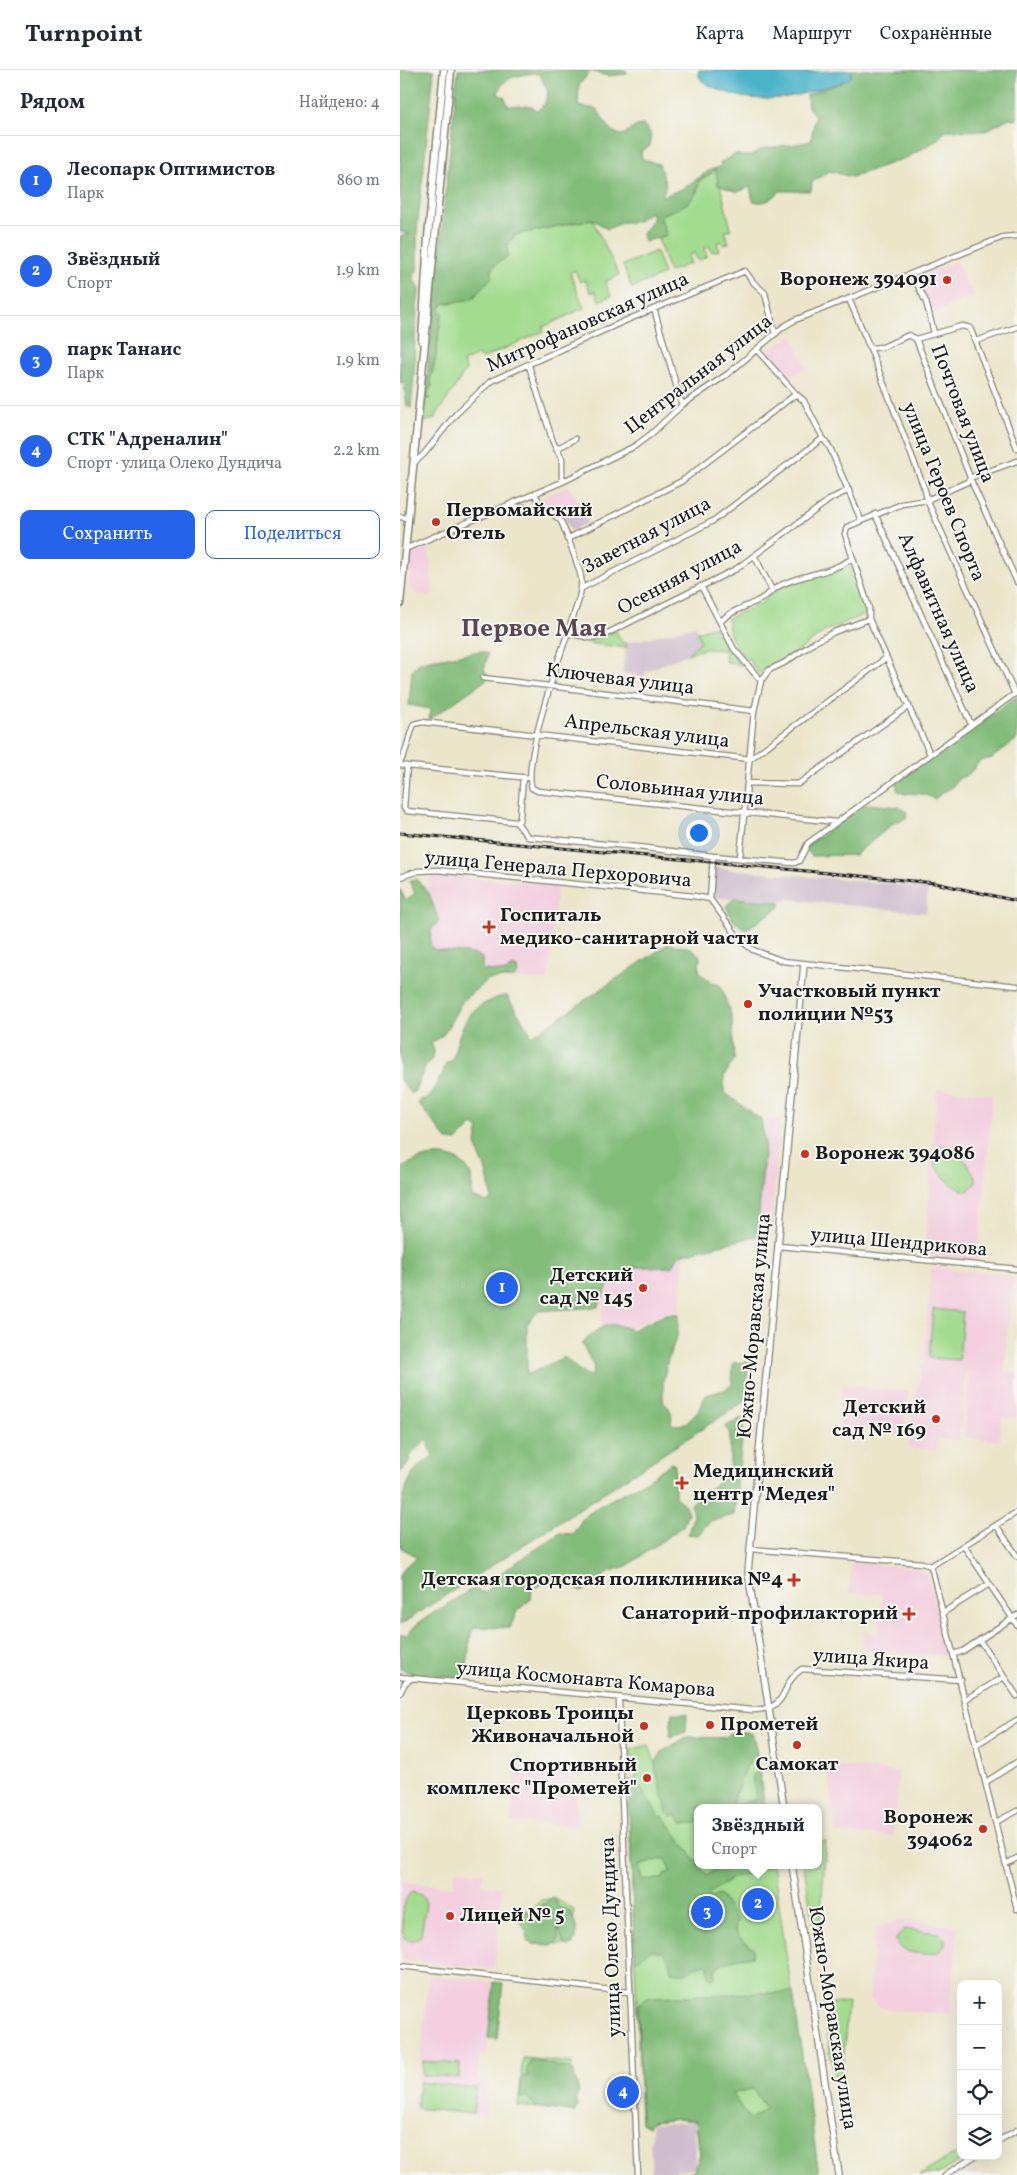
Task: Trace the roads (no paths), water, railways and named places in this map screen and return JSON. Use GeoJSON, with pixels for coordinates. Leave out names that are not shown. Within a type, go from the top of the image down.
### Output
{"type":"FeatureCollection","features":[{"type":"Feature","properties":{"kind":"highway"},"geometry":{"type":"LineString","coordinates":[[420,390],[428,237],[444,70]]}},
{"type":"Feature","properties":{"kind":"highway"},"geometry":{"type":"LineString","coordinates":[[400,604],[452,70]]}},
{"type":"Feature","properties":{"kind":"main road","name":"Южно-Моравская улица"},"geometry":{"type":"LineString","coordinates":[[783,1804],[749,1577],[750,1549],[804,964]]}},
{"type":"Feature","properties":{"kind":"main road","name":"Южно-Моравская улица"},"geometry":{"type":"LineString","coordinates":[[793,1869],[839,2175]]}},
{"type":"Feature","properties":{"kind":"street","name":"Центральная улица"},"geometry":{"type":"LineString","coordinates":[[405,549],[562,482],[635,446],[682,405],[729,373],[775,334],[795,320],[1003,237],[1017,236]]}},
{"type":"Feature","properties":{"kind":"street","name":"Митрофановская улица"},"geometry":{"type":"LineString","coordinates":[[414,463],[424,454],[473,396],[491,381],[745,270],[752,282],[765,293],[775,334]]}},
{"type":"Feature","properties":{"kind":"street"},"geometry":{"type":"LineString","coordinates":[[912,274],[926,302],[934,333]]}},
{"type":"Feature","properties":{"kind":"street","name":"улица Героев Спорта"},"geometry":{"type":"LineString","coordinates":[[849,299],[926,490],[927,500],[1016,693]]}},
{"type":"Feature","properties":{"kind":"street"},"geometry":{"type":"LineString","coordinates":[[654,309],[682,405]]}},
{"type":"Feature","properties":{"kind":"street"},"geometry":{"type":"LineString","coordinates":[[870,348],[883,347],[909,335],[916,340],[934,333],[940,334],[968,326],[976,341],[1017,448]]}},
{"type":"Feature","properties":{"kind":"street"},"geometry":{"type":"LineString","coordinates":[[976,341],[1017,327]]}},
{"type":"Feature","properties":{"kind":"street","name":"Почтовая улица"},"geometry":{"type":"LineString","coordinates":[[916,340],[970,479],[1017,582]]}},
{"type":"Feature","properties":{"kind":"street"},"geometry":{"type":"LineString","coordinates":[[757,350],[796,394],[804,400],[830,448],[861,520]]}},
{"type":"Feature","properties":{"kind":"street"},"geometry":{"type":"LineString","coordinates":[[529,366],[556,449],[562,459],[562,482]]}},
{"type":"Feature","properties":{"kind":"street"},"geometry":{"type":"LineString","coordinates":[[567,539],[682,481],[796,394]]}},
{"type":"Feature","properties":{"kind":"street","name":"Заветная улица"},"geometry":{"type":"LineString","coordinates":[[582,588],[693,534],[823,438]]}},
{"type":"Feature","properties":{"kind":"street"},"geometry":{"type":"LineString","coordinates":[[556,449],[575,439]]}},
{"type":"Feature","properties":{"kind":"street"},"geometry":{"type":"LineString","coordinates":[[930,754],[869,620],[869,608],[845,530],[875,514],[902,504],[927,500],[970,479],[1017,460]]}},
{"type":"Feature","properties":{"kind":"street","name":"Осенняя улица"},"geometry":{"type":"LineString","coordinates":[[567,633],[591,638],[606,634],[736,569],[755,557],[792,526],[832,498],[849,490]]}},
{"type":"Feature","properties":{"kind":"street"},"geometry":{"type":"LineString","coordinates":[[400,764],[530,778],[536,734],[582,588],[577,560],[561,521],[542,508],[535,494]]}},
{"type":"Feature","properties":{"kind":"street"},"geometry":{"type":"LineString","coordinates":[[508,506],[542,508]]}},
{"type":"Feature","properties":{"kind":"street","name":"Алфавитная улица"},"geometry":{"type":"LineString","coordinates":[[875,514],[971,724]]}},
{"type":"Feature","properties":{"kind":"street"},"geometry":{"type":"LineString","coordinates":[[400,517],[408,518]]}},
{"type":"Feature","properties":{"kind":"street"},"geometry":{"type":"LineString","coordinates":[[755,557],[772,590]]}},
{"type":"Feature","properties":{"kind":"street"},"geometry":{"type":"LineString","coordinates":[[720,622],[734,611],[758,601],[772,590],[803,576],[833,570],[853,558]]}},
{"type":"Feature","properties":{"kind":"street"},"geometry":{"type":"LineString","coordinates":[[702,586],[734,649],[761,681]]}},
{"type":"Feature","properties":{"kind":"street"},"geometry":{"type":"LineString","coordinates":[[740,857],[754,711],[761,681],[769,670],[784,663],[815,642],[834,632],[869,620]]}},
{"type":"Feature","properties":{"kind":"street","name":"Апрельская улица"},"geometry":{"type":"LineString","coordinates":[[400,764],[407,750],[409,736],[414,724],[422,722],[750,759],[886,658]]}},
{"type":"Feature","properties":{"kind":"street","name":"Ключевая улица"},"geometry":{"type":"LineString","coordinates":[[482,678],[754,711]]}},
{"type":"Feature","properties":{"kind":"street"},"geometry":{"type":"LineString","coordinates":[[407,766],[404,808],[407,811],[516,822],[528,836],[794,863],[799,861],[808,843],[876,796],[930,754],[1016,693]]}},
{"type":"Feature","properties":{"kind":"street"},"geometry":{"type":"LineString","coordinates":[[747,783],[798,784],[909,706]]}},
{"type":"Feature","properties":{"kind":"street"},"geometry":{"type":"LineString","coordinates":[[516,822],[519,821],[520,817],[523,777]]}},
{"type":"Feature","properties":{"kind":"street","name":"Соловьиная улица"},"geometry":{"type":"LineString","coordinates":[[530,778],[532,788],[538,791],[836,822]]}},
{"type":"Feature","properties":{"kind":"street"},"geometry":{"type":"LineString","coordinates":[[710,899],[713,856]]}},
{"type":"Feature","properties":{"kind":"street","name":"улица Генерала Перхоровича"},"geometry":{"type":"LineString","coordinates":[[400,876],[418,871],[437,870],[579,883],[710,899],[741,941],[753,950],[784,961],[1017,986]]}},
{"type":"Feature","properties":{"kind":"street","name":"улица Шендрикова"},"geometry":{"type":"LineString","coordinates":[[779,1246],[1017,1269]]}},
{"type":"Feature","properties":{"kind":"street"},"geometry":{"type":"LineString","coordinates":[[750,1549],[922,1563],[931,1566],[1017,1512]]}},
{"type":"Feature","properties":{"kind":"street"},"geometry":{"type":"LineString","coordinates":[[996,1525],[1017,1556]]}},
{"type":"Feature","properties":{"kind":"street"},"geometry":{"type":"LineString","coordinates":[[964,1546],[989,1584],[1015,1617],[1017,1625]]}},
{"type":"Feature","properties":{"kind":"street"},"geometry":{"type":"LineString","coordinates":[[931,1566],[966,1699],[1017,1908]]}},
{"type":"Feature","properties":{"kind":"street"},"geometry":{"type":"LineString","coordinates":[[944,1612],[952,1609],[989,1584]]}},
{"type":"Feature","properties":{"kind":"street"},"geometry":{"type":"LineString","coordinates":[[954,1654],[980,1641],[1015,1617]]}},
{"type":"Feature","properties":{"kind":"street"},"geometry":{"type":"LineString","coordinates":[[980,1641],[1017,1696]]}},
{"type":"Feature","properties":{"kind":"street","name":"улица Якира"},"geometry":{"type":"LineString","coordinates":[[768,1710],[777,1705],[794,1674],[802,1668],[961,1680]]}},
{"type":"Feature","properties":{"kind":"street","name":"улица Космонавта Комарова"},"geometry":{"type":"LineString","coordinates":[[400,1677],[768,1710]]}},
{"type":"Feature","properties":{"kind":"street"},"geometry":{"type":"LineString","coordinates":[[966,1699],[1004,1677]]}},
{"type":"Feature","properties":{"kind":"street"},"geometry":{"type":"LineString","coordinates":[[400,1693],[407,1681],[412,1678]]}},
{"type":"Feature","properties":{"kind":"street","name":"улица Олеко Дундича"},"geometry":{"type":"LineString","coordinates":[[619,1698],[629,1992],[638,2175]]}},
{"type":"Feature","properties":{"kind":"street"},"geometry":{"type":"LineString","coordinates":[[977,1744],[1017,1720]]}},
{"type":"Feature","properties":{"kind":"street"},"geometry":{"type":"LineString","coordinates":[[986,1782],[1017,1762]]}},
{"type":"Feature","properties":{"kind":"street"},"geometry":{"type":"LineString","coordinates":[[996,1822],[1017,1811]]}},
{"type":"Feature","properties":{"kind":"street"},"geometry":{"type":"LineString","coordinates":[[1006,1864],[1017,1858]]}},
{"type":"Feature","properties":{"kind":"street"},"geometry":{"type":"LineString","coordinates":[[400,1966],[629,1992]]}},
{"type":"Feature","properties":{"kind":"street"},"geometry":{"type":"LineString","coordinates":[[1002,2139],[1017,2130]]}},
{"type":"Feature","properties":{"kind":"street"},"geometry":{"type":"LineString","coordinates":[[945,2175],[968,2160]]}},
{"type":"Feature","properties":{"kind":"water"},"geometry":{"type":"Polygon","coordinates":[[[699,70],[807,72],[852,70],[851,77],[847,80],[830,86],[797,95],[765,99],[749,98],[712,87],[699,77],[699,70]]]}},
{"type":"Feature","properties":{"kind":"railway"},"geometry":{"type":"LineString","coordinates":[[400,833],[935,883],[1017,901]]}},
{"type":"Feature","properties":{"kind":"place","name":"Воронеж 394091"},"geometry":{"type":"Point","coordinates":[947,280]}},
{"type":"Feature","properties":{"kind":"place","name":"Первомайский Отель"},"geometry":{"type":"Point","coordinates":[436,522]}},
{"type":"Feature","properties":{"kind":"place","name":"Госпиталь медико-санитарной части"},"geometry":{"type":"Point","coordinates":[489,927]}},
{"type":"Feature","properties":{"kind":"place","name":"Участковый пункт полиции №53"},"geometry":{"type":"Point","coordinates":[748,1004]}},
{"type":"Feature","properties":{"kind":"place","name":"Воронеж 394086"},"geometry":{"type":"Point","coordinates":[805,1154]}},
{"type":"Feature","properties":{"kind":"place","name":"Лесопарк Оптимистов"},"geometry":{"type":"Point","coordinates":[502,1288]}},
{"type":"Feature","properties":{"kind":"place","name":"Детский сад № 145"},"geometry":{"type":"Point","coordinates":[643,1288]}},
{"type":"Feature","properties":{"kind":"place","name":"Детский сад № 169"},"geometry":{"type":"Point","coordinates":[936,1419]}},
{"type":"Feature","properties":{"kind":"place","name":"Медицинский центр \"Медея\""},"geometry":{"type":"Point","coordinates":[682,1483]}},
{"type":"Feature","properties":{"kind":"place","name":"Детская городская поликлиника №4"},"geometry":{"type":"Point","coordinates":[794,1580]}},
{"type":"Feature","properties":{"kind":"place","name":"Cанаторий-профилакторий"},"geometry":{"type":"Point","coordinates":[909,1614]}},
{"type":"Feature","properties":{"kind":"place","name":"Прометей"},"geometry":{"type":"Point","coordinates":[710,1725]}},
{"type":"Feature","properties":{"kind":"place","name":"Церковь Троицы Живоначальной"},"geometry":{"type":"Point","coordinates":[644,1726]}},
{"type":"Feature","properties":{"kind":"place","name":"Самокат"},"geometry":{"type":"Point","coordinates":[797,1745]}},
{"type":"Feature","properties":{"kind":"place","name":"Спортивный комплекс \"Прометей\""},"geometry":{"type":"Point","coordinates":[647,1778]}},
{"type":"Feature","properties":{"kind":"place","name":"Воронеж 394062"},"geometry":{"type":"Point","coordinates":[983,1829]}},
{"type":"Feature","properties":{"kind":"place","name":"Звёздный"},"geometry":{"type":"Point","coordinates":[758,1904]}},
{"type":"Feature","properties":{"kind":"place","name":"парк Танаис"},"geometry":{"type":"Point","coordinates":[707,1912]}},
{"type":"Feature","properties":{"kind":"place","name":"Лицей № 5"},"geometry":{"type":"Point","coordinates":[450,1916]}},
{"type":"Feature","properties":{"kind":"place","name":"СТК \"Адреналин\""},"geometry":{"type":"Point","coordinates":[623,2092]}},
{"type":"Feature","properties":{"kind":"district","name":"Первое Мая"},"geometry":{"type":"Point","coordinates":[534,629]}}]}
